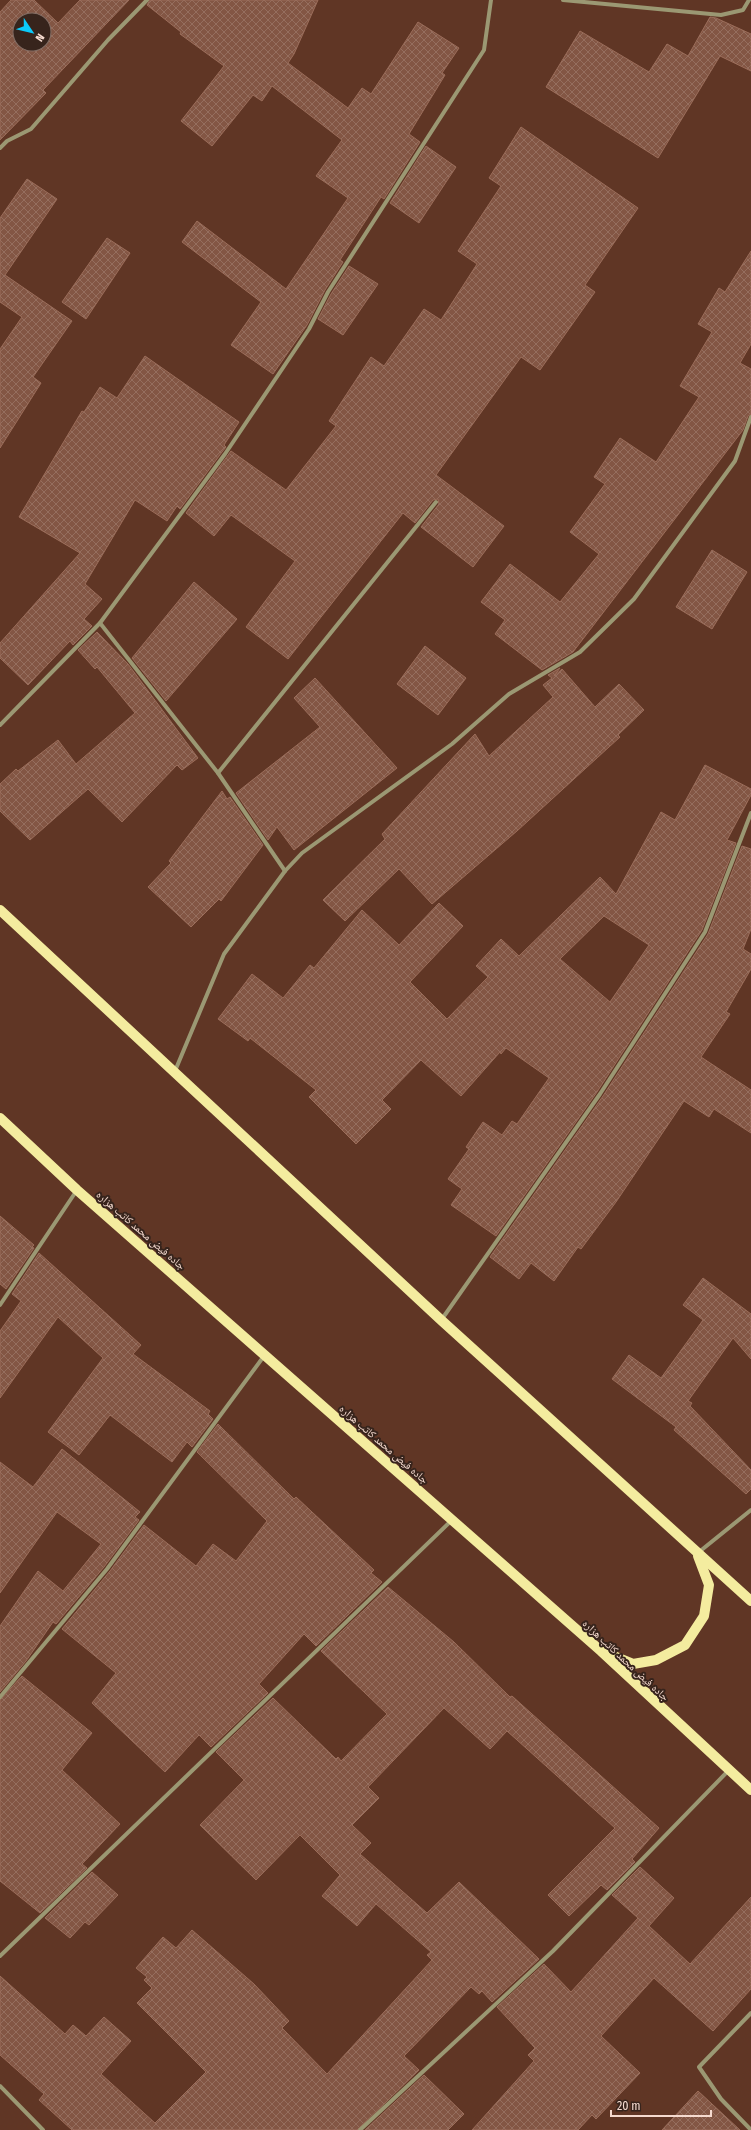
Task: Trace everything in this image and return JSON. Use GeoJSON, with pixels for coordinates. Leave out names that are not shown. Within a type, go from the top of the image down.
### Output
{"type":"FeatureCollection","features":[{"type":"Feature","properties":{"kind":"main road"},"geometry":{"type":"LineString","coordinates":[[0,910],[175,1071],[441,1320],[697,1554],[751,1601]]}},
{"type":"Feature","properties":{"kind":"main road","name":"جاده فیض محمد کاتب هزاره"},"geometry":{"type":"LineString","coordinates":[[0,1118],[77,1190],[265,1354],[600,1651],[728,1771],[751,1790]]}},
{"type":"Feature","properties":{"kind":"main road"},"geometry":{"type":"LineString","coordinates":[[600,1651],[633,1664],[656,1660],[685,1645],[704,1616],[709,1585],[697,1554]]}},
{"type":"Feature","properties":{"kind":"street"},"geometry":{"type":"LineString","coordinates":[[0,148],[7,142],[31,129],[108,40],[147,0]]}},
{"type":"Feature","properties":{"kind":"street"},"geometry":{"type":"LineString","coordinates":[[0,725],[100,623],[225,454],[309,328],[328,292],[484,50],[491,0]]}},
{"type":"Feature","properties":{"kind":"street"},"geometry":{"type":"LineString","coordinates":[[563,0],[721,15],[743,10],[749,0]]}},
{"type":"Feature","properties":{"kind":"street"},"geometry":{"type":"LineString","coordinates":[[175,1071],[224,954],[285,870],[302,853],[452,744],[510,694],[580,652],[634,599],[735,461],[751,417]]}},
{"type":"Feature","properties":{"kind":"street"},"geometry":{"type":"LineString","coordinates":[[218,773],[436,502]]}},
{"type":"Feature","properties":{"kind":"street"},"geometry":{"type":"LineString","coordinates":[[100,623],[218,773],[285,870]]}},
{"type":"Feature","properties":{"kind":"street"},"geometry":{"type":"LineString","coordinates":[[441,1320],[600,1094],[705,932],[751,813]]}},
{"type":"Feature","properties":{"kind":"street"},"geometry":{"type":"LineString","coordinates":[[0,1305],[77,1190]]}},
{"type":"Feature","properties":{"kind":"street"},"geometry":{"type":"LineString","coordinates":[[0,1697],[106,1569],[265,1354]]}},
{"type":"Feature","properties":{"kind":"street"},"geometry":{"type":"LineString","coordinates":[[697,1554],[751,1510]]}},
{"type":"Feature","properties":{"kind":"street"},"geometry":{"type":"LineString","coordinates":[[0,1956],[452,1519]]}},
{"type":"Feature","properties":{"kind":"street"},"geometry":{"type":"LineString","coordinates":[[360,2130],[553,1951],[728,1771]]}},
{"type":"Feature","properties":{"kind":"street"},"geometry":{"type":"LineString","coordinates":[[751,2013],[699,2067],[721,2099],[751,2130]]}},
{"type":"Feature","properties":{"kind":"street"},"geometry":{"type":"LineString","coordinates":[[0,2086],[43,2130]]}},
{"type":"Feature","properties":{"kind":"building"},"geometry":{"type":"Polygon","coordinates":[[[11,0],[34,0],[47,12],[12,12],[12,52],[52,52],[52,17],[58,23],[80,0],[129,0],[43,90],[46,93],[0,140],[0,12],[11,0]]]}},
{"type":"Feature","properties":{"kind":"building"},"geometry":{"type":"Polygon","coordinates":[[[150,0],[318,0],[294,54],[288,63],[348,108],[362,88],[371,94],[418,22],[459,48],[442,73],[445,75],[409,134],[420,142],[384,199],[381,197],[340,260],[343,262],[325,290],[307,325],[273,374],[231,345],[261,302],[182,242],[197,221],[286,289],[348,198],[316,176],[342,140],[272,86],[262,101],[253,95],[212,146],[181,121],[224,66],[180,34],[181,32],[147,5],[150,0]]]}},
{"type":"Feature","properties":{"kind":"building"},"geometry":{"type":"Polygon","coordinates":[[[710,17],[716,18],[751,34],[751,71],[720,56],[658,158],[546,87],[580,31],[649,72],[667,44],[688,56],[710,17]]]}},
{"type":"Feature","properties":{"kind":"building"},"geometry":{"type":"Polygon","coordinates":[[[521,127],[638,208],[585,285],[595,292],[540,370],[521,357],[436,475],[504,526],[473,567],[421,527],[439,504],[438,499],[433,500],[415,523],[403,513],[288,659],[246,627],[295,561],[231,515],[214,536],[186,513],[231,451],[286,490],[336,426],[329,421],[371,357],[384,366],[424,309],[441,320],[477,264],[458,251],[501,186],[489,178],[521,127]]]}},
{"type":"Feature","properties":{"kind":"building"},"geometry":{"type":"Polygon","coordinates":[[[426,146],[456,167],[419,223],[390,203],[426,146]]]}},
{"type":"Feature","properties":{"kind":"building"},"geometry":{"type":"Polygon","coordinates":[[[27,179],[57,199],[5,275],[72,321],[33,377],[41,383],[0,448],[0,349],[22,317],[0,302],[0,218],[27,179]]]}},
{"type":"Feature","properties":{"kind":"building"},"geometry":{"type":"Polygon","coordinates":[[[107,238],[130,253],[86,319],[62,302],[107,238]]]}},
{"type":"Feature","properties":{"kind":"building"},"geometry":{"type":"Polygon","coordinates":[[[751,251],[751,344],[740,363],[751,369],[751,414],[748,416],[743,430],[573,652],[542,670],[495,634],[505,620],[481,602],[510,564],[560,602],[599,554],[570,532],[605,484],[594,477],[620,438],[656,462],[699,397],[680,386],[712,332],[698,324],[719,288],[725,292],[751,251]]]}},
{"type":"Feature","properties":{"kind":"building"},"geometry":{"type":"Polygon","coordinates":[[[349,266],[378,284],[343,335],[318,319],[331,294],[349,266]]]}},
{"type":"Feature","properties":{"kind":"building"},"geometry":{"type":"Polygon","coordinates":[[[145,356],[239,422],[224,445],[226,447],[180,509],[177,506],[167,521],[135,500],[85,584],[102,599],[84,619],[92,626],[73,645],[70,641],[28,685],[0,658],[0,643],[80,553],[19,517],[82,411],[84,412],[100,387],[117,398],[145,356]]]}},
{"type":"Feature","properties":{"kind":"building"},"geometry":{"type":"Polygon","coordinates":[[[712,550],[747,572],[712,629],[676,607],[712,550]]]}},
{"type":"Feature","properties":{"kind":"building"},"geometry":{"type":"Polygon","coordinates":[[[194,582],[237,619],[166,701],[132,658],[194,582]]]}},
{"type":"Feature","properties":{"kind":"building"},"geometry":{"type":"Polygon","coordinates":[[[97,632],[128,664],[198,758],[182,770],[177,765],[122,822],[88,789],[30,840],[0,811],[0,784],[16,769],[18,771],[58,740],[76,764],[135,713],[97,667],[95,669],[78,650],[97,632]]]}},
{"type":"Feature","properties":{"kind":"building"},"geometry":{"type":"Polygon","coordinates":[[[425,646],[466,678],[438,715],[397,684],[425,646]]]}},
{"type":"Feature","properties":{"kind":"building"},"geometry":{"type":"Polygon","coordinates":[[[560,668],[554,676],[562,669],[595,707],[619,684],[644,710],[618,735],[620,737],[517,831],[432,904],[399,869],[345,921],[323,900],[385,839],[382,834],[475,734],[489,756],[553,697],[543,685],[552,678],[548,675],[560,668]]]}},
{"type":"Feature","properties":{"kind":"building"},"geometry":{"type":"Polygon","coordinates":[[[315,678],[397,768],[294,850],[277,827],[268,840],[236,793],[320,727],[294,698],[315,678]]]}},
{"type":"Feature","properties":{"kind":"building"},"geometry":{"type":"Polygon","coordinates":[[[705,765],[751,789],[751,795],[727,840],[736,843],[702,930],[597,1092],[496,1236],[451,1205],[462,1189],[448,1179],[469,1149],[466,1147],[483,1122],[502,1135],[512,1121],[517,1124],[549,1078],[506,1048],[501,1054],[500,1052],[461,1096],[421,1060],[382,1100],[391,1109],[356,1144],[309,1097],[316,1090],[250,1038],[248,1041],[218,1019],[252,974],[283,998],[310,965],[314,968],[362,910],[399,945],[439,903],[463,926],[410,982],[447,1019],[488,977],[476,966],[501,939],[519,956],[600,877],[616,894],[661,812],[675,820],[705,765]],[[604,916],[560,959],[610,1002],[649,945],[604,916]]]}},
{"type":"Feature","properties":{"kind":"building"},"geometry":{"type":"Polygon","coordinates":[[[222,791],[227,799],[230,797],[263,845],[221,901],[219,899],[191,927],[148,887],[171,863],[169,861],[222,791]]]}},
{"type":"Feature","properties":{"kind":"building"},"geometry":{"type":"Polygon","coordinates":[[[742,846],[751,849],[751,929],[743,949],[751,954],[751,969],[726,1012],[730,1014],[701,1057],[751,1090],[751,1133],[714,1109],[709,1117],[684,1101],[616,1202],[581,1249],[578,1247],[554,1281],[531,1263],[519,1279],[490,1257],[603,1096],[708,934],[742,846]]]}},
{"type":"Feature","properties":{"kind":"building"},"geometry":{"type":"Polygon","coordinates":[[[0,1216],[34,1245],[32,1247],[34,1248],[6,1289],[0,1284],[0,1216]]]}},
{"type":"Feature","properties":{"kind":"building"},"geometry":{"type":"Polygon","coordinates":[[[39,1253],[141,1345],[133,1354],[210,1411],[208,1414],[213,1419],[192,1447],[187,1442],[172,1462],[110,1415],[79,1455],[48,1432],[103,1358],[58,1317],[0,1398],[0,1331],[21,1301],[12,1294],[39,1253]]]}},
{"type":"Feature","properties":{"kind":"building"},"geometry":{"type":"Polygon","coordinates":[[[703,1278],[751,1314],[751,1359],[733,1338],[688,1401],[692,1403],[690,1406],[751,1470],[751,1489],[746,1494],[674,1430],[676,1427],[612,1379],[629,1355],[661,1378],[703,1320],[683,1305],[703,1278]]]}},
{"type":"Feature","properties":{"kind":"building"},"geometry":{"type":"Polygon","coordinates":[[[218,1424],[294,1499],[296,1497],[374,1570],[371,1573],[382,1582],[316,1646],[304,1634],[259,1684],[268,1693],[211,1747],[199,1735],[165,1772],[92,1703],[116,1673],[62,1629],[110,1571],[144,1525],[196,1566],[213,1544],[236,1561],[267,1521],[197,1452],[218,1424]]]}},
{"type":"Feature","properties":{"kind":"building"},"geometry":{"type":"Polygon","coordinates":[[[62,1449],[140,1512],[135,1517],[139,1520],[104,1567],[56,1624],[53,1622],[26,1661],[0,1692],[0,1626],[38,1571],[63,1591],[101,1544],[57,1512],[0,1593],[0,1462],[33,1487],[62,1449]]]}},
{"type":"Feature","properties":{"kind":"building"},"geometry":{"type":"Polygon","coordinates":[[[388,1587],[454,1642],[510,1697],[512,1696],[659,1828],[632,1859],[635,1862],[607,1890],[601,1885],[569,1916],[548,1895],[615,1828],[507,1731],[490,1749],[444,1708],[368,1787],[379,1798],[352,1825],[371,1843],[360,1854],[427,1913],[459,1882],[539,1959],[492,2002],[482,1991],[479,1994],[471,1987],[404,2056],[419,2070],[357,2130],[72,2130],[39,2100],[44,2094],[0,2055],[0,1976],[65,2034],[73,2025],[86,2036],[104,2017],[131,2041],[101,2074],[155,2123],[206,2072],[137,2003],[152,1988],[144,1980],[147,1977],[136,1968],[163,1937],[176,1948],[192,1930],[254,1984],[289,2021],[282,2028],[327,2074],[432,1960],[427,1955],[431,1952],[376,1904],[357,1926],[322,1896],[340,1875],[300,1835],[256,1880],[200,1825],[244,1780],[216,1752],[273,1698],[336,1759],[338,1757],[341,1761],[387,1714],[321,1651],[388,1587]]]}},
{"type":"Feature","properties":{"kind":"building"},"geometry":{"type":"Polygon","coordinates":[[[22,1676],[92,1733],[62,1770],[120,1824],[82,1864],[87,1868],[40,1913],[0,1881],[0,1700],[22,1676]]]}},
{"type":"Feature","properties":{"kind":"building"},"geometry":{"type":"Polygon","coordinates":[[[640,1867],[674,1898],[649,1926],[690,1964],[751,1897],[751,1989],[713,2031],[654,1978],[601,2036],[640,2073],[596,2119],[592,2115],[578,2130],[472,2130],[534,2061],[528,2055],[535,2048],[497,2007],[544,1964],[571,1992],[638,1918],[612,1895],[640,1867]]]}},
{"type":"Feature","properties":{"kind":"building"},"geometry":{"type":"Polygon","coordinates":[[[92,1872],[118,1895],[89,1925],[85,1922],[70,1938],[45,1918],[92,1872]]]}},
{"type":"Feature","properties":{"kind":"building"},"geometry":{"type":"Polygon","coordinates":[[[424,2075],[464,2114],[448,2130],[365,2130],[424,2075]]]}},
{"type":"Feature","properties":{"kind":"building"},"geometry":{"type":"Polygon","coordinates":[[[698,2091],[740,2130],[662,2130],[698,2091]]]}}]}
